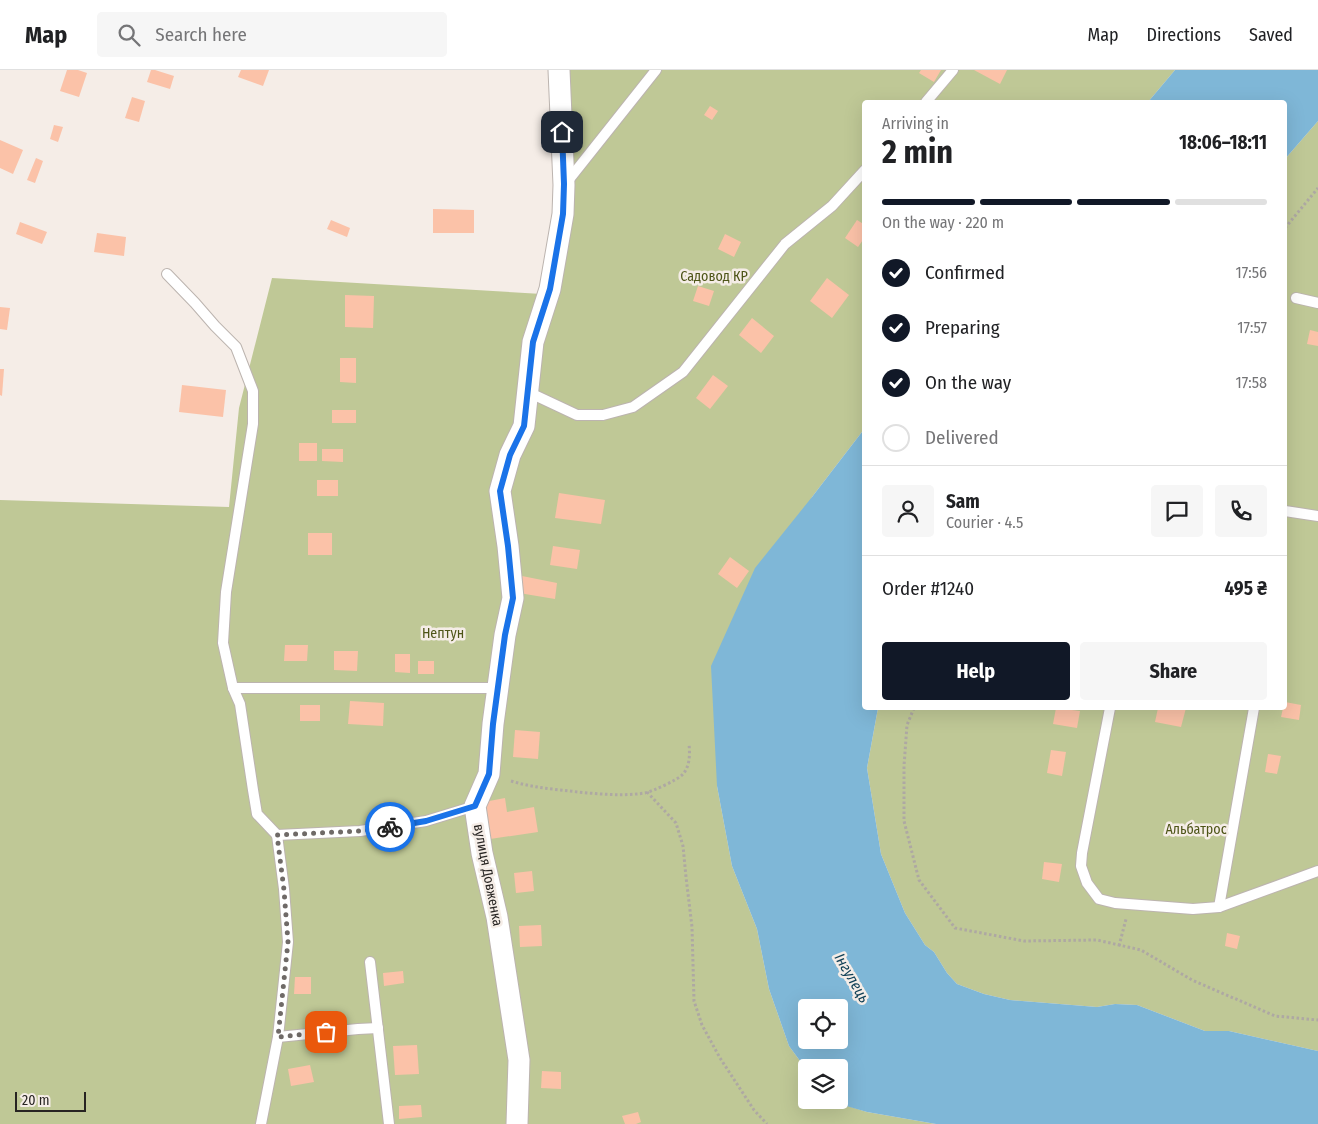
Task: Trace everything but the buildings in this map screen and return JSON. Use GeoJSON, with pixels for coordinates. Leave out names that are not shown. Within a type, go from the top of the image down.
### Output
{"type":"FeatureCollection","features":[{"type":"Feature","properties":{"kind":"street","name":"вулиця Довженка"},"geometry":{"type":"LineString","coordinates":[[517,1124],[519,1060],[497,917],[482,853],[475,806],[489,774],[493,724],[505,635],[513,598],[500,491],[510,455],[524,426],[533,342],[550,289],[563,214],[564,184],[559,70]]}},
{"type":"Feature","properties":{"kind":"lane"},"geometry":{"type":"LineString","coordinates":[[564,184],[656,70]]}},
{"type":"Feature","properties":{"kind":"lane"},"geometry":{"type":"LineString","coordinates":[[928,100],[953,70]]}},
{"type":"Feature","properties":{"kind":"lane"},"geometry":{"type":"LineString","coordinates":[[528,392],[577,415],[603,415],[633,407],[683,372],[785,244],[832,206],[862,173]]}},
{"type":"Feature","properties":{"kind":"lane"},"geometry":{"type":"LineString","coordinates":[[167,274],[236,347],[252,391],[252,424],[233,546],[223,642],[233,688],[240,704],[257,814],[277,835],[284,890],[288,942],[278,1037],[261,1124]]}},
{"type":"Feature","properties":{"kind":"lane"},"geometry":{"type":"LineString","coordinates":[[1296,298],[1318,303]]}},
{"type":"Feature","properties":{"kind":"lane"},"geometry":{"type":"LineString","coordinates":[[1287,511],[1318,516]]}},
{"type":"Feature","properties":{"kind":"lane"},"geometry":{"type":"LineString","coordinates":[[233,688],[499,688]]}},
{"type":"Feature","properties":{"kind":"lane"},"geometry":{"type":"LineString","coordinates":[[1110,710],[1081,866],[1087,883],[1099,899],[1130,905],[1194,909],[1219,907],[1318,871]]}},
{"type":"Feature","properties":{"kind":"lane"},"geometry":{"type":"LineString","coordinates":[[1219,907],[1254,710]]}},
{"type":"Feature","properties":{"kind":"lane"},"geometry":{"type":"LineString","coordinates":[[277,835],[369,830],[426,821],[475,806]]}},
{"type":"Feature","properties":{"kind":"lane"},"geometry":{"type":"LineString","coordinates":[[370,962],[389,1124]]}},
{"type":"Feature","properties":{"kind":"lane"},"geometry":{"type":"LineString","coordinates":[[278,1037],[378,1028]]}},
{"type":"Feature","properties":{"kind":"path"},"geometry":{"type":"LineString","coordinates":[[1287,226],[1318,188]]}},
{"type":"Feature","properties":{"kind":"path"},"geometry":{"type":"LineString","coordinates":[[913,710],[907,725],[904,766],[904,822],[919,880],[955,928],[1024,941],[1097,940],[1141,950],[1192,980],[1275,1016],[1318,1020]]}},
{"type":"Feature","properties":{"kind":"path"},"geometry":{"type":"LineString","coordinates":[[489,774],[525,785],[583,792],[622,794],[647,792],[665,785],[683,774],[690,759],[689,744]]}},
{"type":"Feature","properties":{"kind":"path"},"geometry":{"type":"LineString","coordinates":[[647,792],[676,823],[683,846],[692,927],[694,1001],[702,1026],[720,1058],[754,1110],[767,1124]]}},
{"type":"Feature","properties":{"kind":"path"},"geometry":{"type":"LineString","coordinates":[[1119,946],[1130,905]]}},
{"type":"Feature","properties":{"kind":"green space"},"geometry":{"type":"Polygon","coordinates":[[[565,70],[1175,70],[1150,100],[862,100],[862,432],[812,497],[717,786],[732,866],[757,929],[769,989],[789,1046],[799,1059],[798,1109],[848,1109],[848,1106],[867,1112],[936,1124],[0,1124],[0,500],[229,507],[239,408],[272,278],[559,295],[565,70]]]}},
{"type":"Feature","properties":{"kind":"green space","name":"Альбатрос"},"geometry":{"type":"Polygon","coordinates":[[[1318,121],[1318,1051],[1229,1031],[1205,1031],[1137,1005],[1115,1004],[1097,1007],[1010,1000],[984,994],[957,984],[947,973],[934,952],[925,945],[905,913],[881,854],[867,768],[878,710],[1287,710],[1287,157],[1318,121]]]}},
{"type":"Feature","properties":{"kind":"water"},"geometry":{"type":"Polygon","coordinates":[[[1175,70],[1318,70],[1318,121],[1287,157],[1287,100],[1150,100],[1175,70]]]}},
{"type":"Feature","properties":{"kind":"water","name":"Інгулець"},"geometry":{"type":"Polygon","coordinates":[[[862,432],[862,710],[878,710],[867,768],[881,854],[905,913],[925,945],[934,952],[947,973],[957,984],[984,994],[1010,1000],[1097,1007],[1115,1004],[1137,1005],[1205,1031],[1229,1031],[1318,1051],[1318,1124],[936,1124],[867,1112],[848,1106],[848,1059],[799,1059],[789,1046],[769,989],[757,929],[732,866],[717,786],[711,666],[755,568],[862,432]]]}},
{"type":"Feature","properties":{"kind":"way so far"},"geometry":{"type":"LineString","coordinates":[[326,1032],[278,1037],[288,942],[277,835],[360,831],[390,827]]}},
{"type":"Feature","properties":{"kind":"route"},"geometry":{"type":"LineString","coordinates":[[390,827],[426,821],[475,806],[489,774],[493,724],[505,635],[513,598],[500,491],[510,455],[524,426],[533,342],[550,289],[563,214],[562,132]]}},
{"type":"Feature","properties":{"kind":"park label","name":"Садовод КР"},"geometry":{"type":"Point","coordinates":[714,276]}},
{"type":"Feature","properties":{"kind":"park label","name":"Нептун"},"geometry":{"type":"Point","coordinates":[443,633]}}]}
